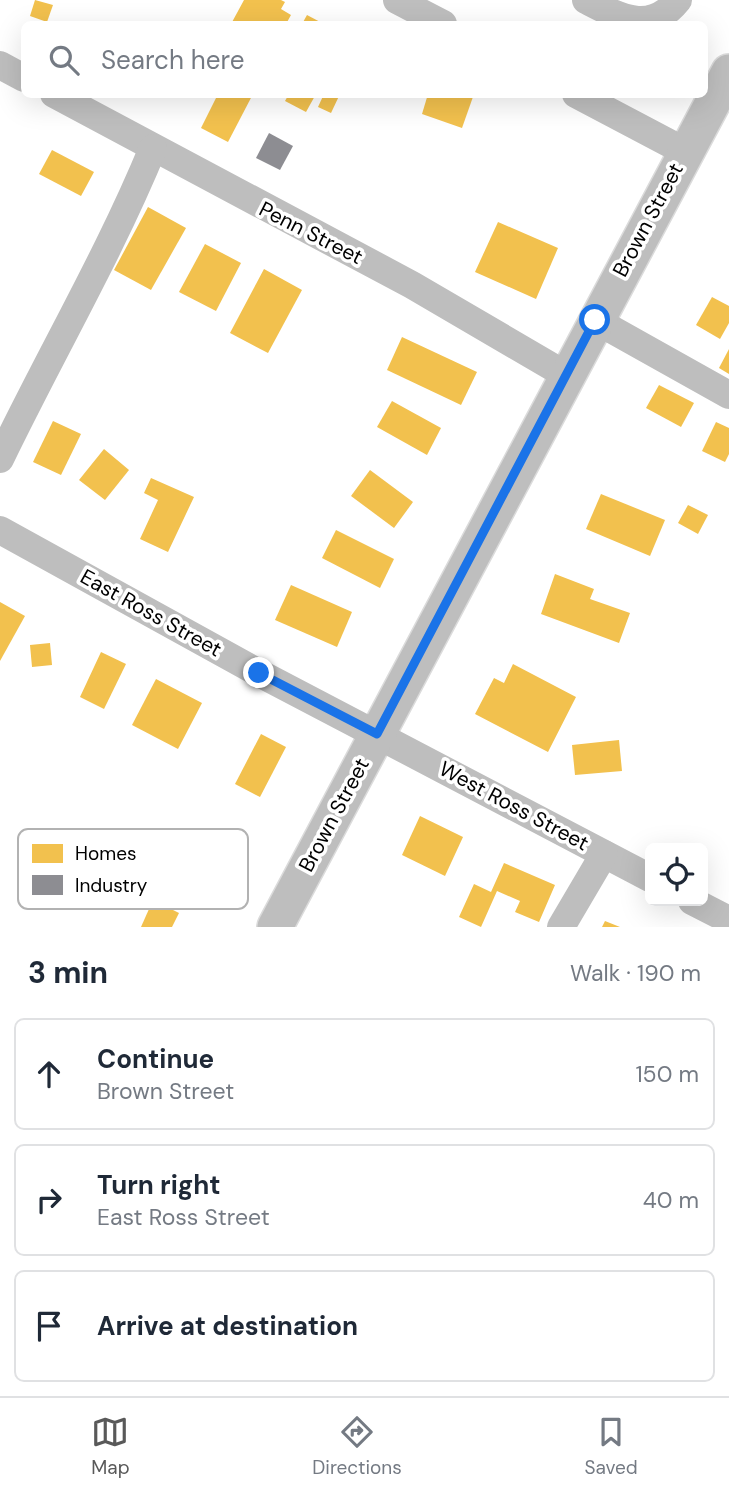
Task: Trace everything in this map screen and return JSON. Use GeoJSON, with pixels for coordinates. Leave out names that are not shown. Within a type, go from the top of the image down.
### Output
{"type":"FeatureCollection","features":[{"type":"Feature","properties":{"kind":"main road","name":"Brown Street"},"geometry":{"type":"LineString","coordinates":[[275,927],[684,151],[729,72]]}},
{"type":"Feature","properties":{"kind":"street"},"geometry":{"type":"LineString","coordinates":[[397,0],[437,21]]}},
{"type":"Feature","properties":{"kind":"street"},"geometry":{"type":"LineString","coordinates":[[586,0],[622,19],[638,20],[654,19],[678,0]]}},
{"type":"Feature","properties":{"kind":"street"},"geometry":{"type":"LineString","coordinates":[[0,65],[21,76]]}},
{"type":"Feature","properties":{"kind":"street","name":"Penn Street"},"geometry":{"type":"LineString","coordinates":[[61,98],[412,285],[566,375]]}},
{"type":"Feature","properties":{"kind":"street"},"geometry":{"type":"LineString","coordinates":[[584,98],[684,151]]}},
{"type":"Feature","properties":{"kind":"street"},"geometry":{"type":"LineString","coordinates":[[0,459],[64,328],[132,199],[153,148]]}},
{"type":"Feature","properties":{"kind":"street"},"geometry":{"type":"LineString","coordinates":[[595,320],[729,395]]}},
{"type":"Feature","properties":{"kind":"street","name":"East Ross Street"},"geometry":{"type":"LineString","coordinates":[[0,530],[377,734]]}},
{"type":"Feature","properties":{"kind":"street","name":"West Ross Street"},"geometry":{"type":"LineString","coordinates":[[377,734],[645,875]]}},
{"type":"Feature","properties":{"kind":"street"},"geometry":{"type":"LineString","coordinates":[[561,927],[604,854]]}},
{"type":"Feature","properties":{"kind":"street"},"geometry":{"type":"LineString","coordinates":[[702,906],[729,920]]}},
{"type":"Feature","properties":{"kind":"building: Homes"},"geometry":{"type":"Polygon","coordinates":[[[35,0],[53,5],[47,21],[30,16],[35,0]]]}},
{"type":"Feature","properties":{"kind":"building: Homes"},"geometry":{"type":"Polygon","coordinates":[[[244,0],[281,0],[285,2],[281,9],[291,15],[288,21],[233,21],[244,0]]]}},
{"type":"Feature","properties":{"kind":"building: Homes"},"geometry":{"type":"Polygon","coordinates":[[[307,15],[318,21],[304,21],[307,15]]]}},
{"type":"Feature","properties":{"kind":"building: Homes"},"geometry":{"type":"Polygon","coordinates":[[[216,98],[251,98],[228,142],[201,128],[216,98]]]}},
{"type":"Feature","properties":{"kind":"building: Homes"},"geometry":{"type":"Polygon","coordinates":[[[287,98],[314,98],[306,112],[285,101],[287,98]]]}},
{"type":"Feature","properties":{"kind":"building: Homes"},"geometry":{"type":"Polygon","coordinates":[[[322,98],[338,98],[331,113],[318,107],[322,98]]]}},
{"type":"Feature","properties":{"kind":"building: Homes"},"geometry":{"type":"Polygon","coordinates":[[[427,98],[473,98],[462,128],[422,114],[427,98]]]}},
{"type":"Feature","properties":{"kind":"building: Homes"},"geometry":{"type":"Polygon","coordinates":[[[52,150],[94,172],[81,196],[39,174],[52,150]]]}},
{"type":"Feature","properties":{"kind":"building: Homes"},"geometry":{"type":"Polygon","coordinates":[[[148,207],[186,228],[151,290],[114,270],[148,207]]]}},
{"type":"Feature","properties":{"kind":"building: Homes"},"geometry":{"type":"Polygon","coordinates":[[[498,222],[558,248],[536,299],[475,272],[498,222]]]}},
{"type":"Feature","properties":{"kind":"building: Homes"},"geometry":{"type":"Polygon","coordinates":[[[205,244],[241,263],[216,311],[179,292],[205,244]]]}},
{"type":"Feature","properties":{"kind":"building: Homes"},"geometry":{"type":"Polygon","coordinates":[[[264,269],[302,290],[268,353],[230,333],[264,269]]]}},
{"type":"Feature","properties":{"kind":"building: Homes"},"geometry":{"type":"Polygon","coordinates":[[[712,297],[729,306],[729,323],[720,339],[696,325],[712,297]]]}},
{"type":"Feature","properties":{"kind":"building: Homes"},"geometry":{"type":"Polygon","coordinates":[[[402,337],[477,372],[461,405],[387,370],[402,337]]]}},
{"type":"Feature","properties":{"kind":"building: Homes"},"geometry":{"type":"Polygon","coordinates":[[[729,349],[729,374],[719,368],[729,349]]]}},
{"type":"Feature","properties":{"kind":"building: Homes"},"geometry":{"type":"Polygon","coordinates":[[[659,385],[694,403],[681,427],[646,408],[659,385]]]}},
{"type":"Feature","properties":{"kind":"building: Homes"},"geometry":{"type":"Polygon","coordinates":[[[392,401],[441,428],[427,455],[377,427],[392,401]]]}},
{"type":"Feature","properties":{"kind":"building: Homes"},"geometry":{"type":"Polygon","coordinates":[[[53,421],[81,434],[61,475],[33,462],[53,421]]]}},
{"type":"Feature","properties":{"kind":"building: Homes"},"geometry":{"type":"Polygon","coordinates":[[[716,422],[729,428],[729,454],[725,462],[702,451],[716,422]]]}},
{"type":"Feature","properties":{"kind":"building: Homes"},"geometry":{"type":"Polygon","coordinates":[[[104,449],[129,470],[105,500],[79,480],[104,449]]]}},
{"type":"Feature","properties":{"kind":"building: Homes"},"geometry":{"type":"Polygon","coordinates":[[[370,470],[413,502],[394,528],[351,496],[370,470]]]}},
{"type":"Feature","properties":{"kind":"building: Homes"},"geometry":{"type":"Polygon","coordinates":[[[151,478],[194,497],[168,552],[140,539],[158,500],[144,493],[151,478]]]}},
{"type":"Feature","properties":{"kind":"building: Homes"},"geometry":{"type":"Polygon","coordinates":[[[601,494],[665,520],[650,556],[586,529],[601,494]]]}},
{"type":"Feature","properties":{"kind":"building: Homes"},"geometry":{"type":"Polygon","coordinates":[[[688,505],[708,515],[698,534],[678,523],[688,505]]]}},
{"type":"Feature","properties":{"kind":"building: Homes"},"geometry":{"type":"Polygon","coordinates":[[[336,530],[394,559],[380,588],[322,558],[336,530]]]}},
{"type":"Feature","properties":{"kind":"building: Homes"},"geometry":{"type":"Polygon","coordinates":[[[555,574],[594,589],[590,599],[630,613],[619,643],[541,614],[555,574]]]}},
{"type":"Feature","properties":{"kind":"building: Homes"},"geometry":{"type":"Polygon","coordinates":[[[291,585],[352,612],[337,647],[275,620],[291,585]]]}},
{"type":"Feature","properties":{"kind":"building: Homes"},"geometry":{"type":"Polygon","coordinates":[[[0,602],[25,616],[0,661],[0,602]]]}},
{"type":"Feature","properties":{"kind":"building: Homes"},"geometry":{"type":"Polygon","coordinates":[[[50,643],[52,665],[32,667],[30,645],[50,643]]]}},
{"type":"Feature","properties":{"kind":"building: Homes"},"geometry":{"type":"Polygon","coordinates":[[[101,652],[126,664],[104,709],[80,697],[101,652]]]}},
{"type":"Feature","properties":{"kind":"building: Homes"},"geometry":{"type":"Polygon","coordinates":[[[513,664],[576,697],[548,752],[475,714],[494,678],[504,683],[513,664]]]}},
{"type":"Feature","properties":{"kind":"building: Homes"},"geometry":{"type":"Polygon","coordinates":[[[156,679],[202,703],[178,749],[132,725],[156,679]]]}},
{"type":"Feature","properties":{"kind":"building: Homes"},"geometry":{"type":"Polygon","coordinates":[[[261,734],[286,747],[260,797],[235,784],[261,734]]]}},
{"type":"Feature","properties":{"kind":"building: Homes"},"geometry":{"type":"Polygon","coordinates":[[[619,740],[622,771],[575,775],[572,745],[619,740]]]}},
{"type":"Feature","properties":{"kind":"building: Homes"},"geometry":{"type":"Polygon","coordinates":[[[420,816],[463,837],[445,876],[402,855],[420,816]]]}},
{"type":"Feature","properties":{"kind":"building: Homes"},"geometry":{"type":"Polygon","coordinates":[[[504,863],[555,885],[539,922],[515,912],[520,901],[497,891],[481,927],[459,917],[474,884],[491,892],[504,863]]]}},
{"type":"Feature","properties":{"kind":"building: Homes"},"geometry":{"type":"Polygon","coordinates":[[[149,909],[171,909],[179,913],[172,927],[141,927],[149,909]]]}},
{"type":"Feature","properties":{"kind":"building: Homes"},"geometry":{"type":"Polygon","coordinates":[[[605,921],[620,927],[602,927],[605,921]]]}},
{"type":"Feature","properties":{"kind":"building: Industry"},"geometry":{"type":"Polygon","coordinates":[[[269,133],[293,146],[280,170],[256,158],[269,133]]]}},
{"type":"Feature","properties":{"kind":"route"},"geometry":{"type":"LineString","coordinates":[[259,673],[377,734],[595,320]]}}]}
